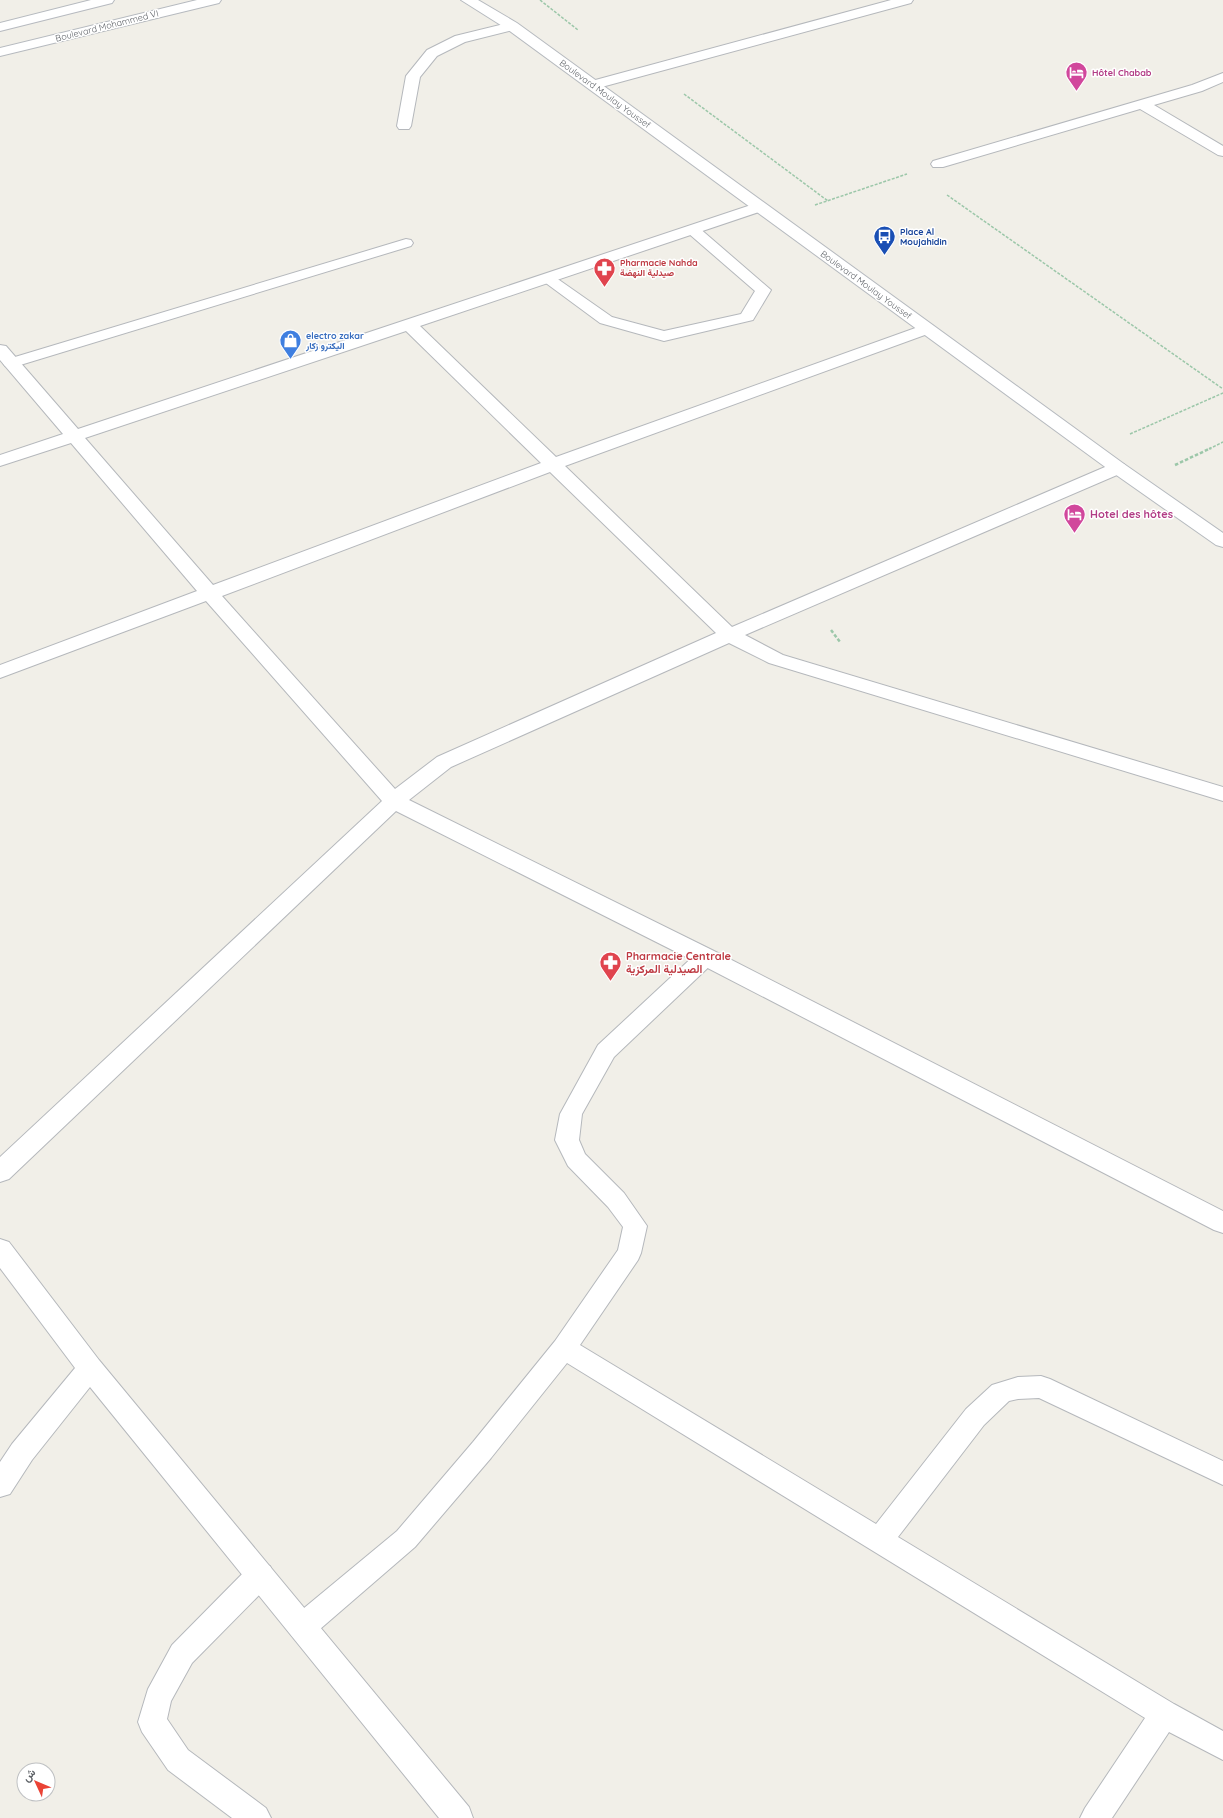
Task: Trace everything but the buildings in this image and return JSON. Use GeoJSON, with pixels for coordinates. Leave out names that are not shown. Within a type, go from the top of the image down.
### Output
{"type":"FeatureCollection","features":[{"type":"Feature","properties":{"kind":"street"},"geometry":{"type":"LineString","coordinates":[[0,26],[108,0]]}},
{"type":"Feature","properties":{"kind":"street","name":"Boulevard Mohammed VI"},"geometry":{"type":"LineString","coordinates":[[0,52],[214,0]]}},
{"type":"Feature","properties":{"kind":"street","name":"Boulevard Moulay Youssef"},"geometry":{"type":"LineString","coordinates":[[468,0],[512,26],[1118,468],[1223,540]]}},
{"type":"Feature","properties":{"kind":"street","name":"Boulevard Moulay Youssef"},"geometry":{"type":"LineString","coordinates":[[493,0],[512,26]]}},
{"type":"Feature","properties":{"kind":"street"},"geometry":{"type":"LineString","coordinates":[[593,85],[906,0]]}},
{"type":"Feature","properties":{"kind":"street"},"geometry":{"type":"LineString","coordinates":[[938,164],[1197,88],[1223,77]]}},
{"type":"Feature","properties":{"kind":"street"},"geometry":{"type":"LineString","coordinates":[[1142,104],[1223,152]]}},
{"type":"Feature","properties":{"kind":"street"},"geometry":{"type":"LineString","coordinates":[[0,461],[760,207]]}},
{"type":"Feature","properties":{"kind":"street"},"geometry":{"type":"LineString","coordinates":[[408,324],[729,635],[776,659],[1223,794]]}},
{"type":"Feature","properties":{"kind":"street"},"geometry":{"type":"LineString","coordinates":[[0,672],[552,465],[928,329]]}},
{"type":"Feature","properties":{"kind":"street"},"geometry":{"type":"LineString","coordinates":[[6,357],[73,437],[210,594],[394,801],[706,957],[1223,1224]]}},
{"type":"Feature","properties":{"kind":"street"},"geometry":{"type":"LineString","coordinates":[[0,1172],[394,801],[444,762],[729,635],[1118,468]]}},
{"type":"Feature","properties":{"kind":"street"},"geometry":{"type":"LineString","coordinates":[[0,1249],[90,1368],[458,1818]]}},
{"type":"Feature","properties":{"kind":"street"},"geometry":{"type":"LineString","coordinates":[[0,1485],[22,1452],[90,1368]]}},
{"type":"Feature","properties":{"kind":"lane"},"geometry":{"type":"LineString","coordinates":[[404,126],[413,76],[432,53],[460,39],[512,26]]}},
{"type":"Feature","properties":{"kind":"lane"},"geometry":{"type":"LineString","coordinates":[[547,278],[606,320],[664,336],[747,317],[763,290],[693,230]]}},
{"type":"Feature","properties":{"kind":"lane"},"geometry":{"type":"LineString","coordinates":[[6,357],[406,243]]}},
{"type":"Feature","properties":{"kind":"lane"},"geometry":{"type":"LineString","coordinates":[[302,1627],[406,1539],[482,1450],[564,1348],[629,1253],[635,1226],[616,1200],[576,1160],[567,1140],[571,1114],[606,1051],[706,957]]}},
{"type":"Feature","properties":{"kind":"lane"},"geometry":{"type":"LineString","coordinates":[[564,1348],[1164,1714],[1223,1746]]}},
{"type":"Feature","properties":{"kind":"lane"},"geometry":{"type":"LineString","coordinates":[[879,1541],[975,1417],[1001,1393],[1018,1388],[1041,1386],[1223,1474]]}},
{"type":"Feature","properties":{"kind":"lane"},"geometry":{"type":"LineString","coordinates":[[256,1818],[178,1760],[152,1722],[158,1698],[182,1654],[260,1575]]}},
{"type":"Feature","properties":{"kind":"lane"},"geometry":{"type":"LineString","coordinates":[[1095,1818],[1164,1714]]}},
{"type":"Feature","properties":{"kind":"path"},"geometry":{"type":"LineString","coordinates":[[651,70],[828,200]]}},
{"type":"Feature","properties":{"kind":"path"},"geometry":{"type":"LineString","coordinates":[[775,218],[938,164]]}},
{"type":"Feature","properties":{"kind":"path"},"geometry":{"type":"LineString","coordinates":[[946,195],[1223,389]]}},
{"type":"Feature","properties":{"kind":"path"},"geometry":{"type":"LineString","coordinates":[[1138,482],[1223,442]]}},
{"type":"Feature","properties":{"kind":"path"},"geometry":{"type":"LineString","coordinates":[[830,628],[834,637],[843,645]]}},
{"type":"Feature","properties":{"kind":"place","name":"Hôtel Chabab"},"geometry":{"type":"Point","coordinates":[1077,92]}},
{"type":"Feature","properties":{"kind":"place","name":"Place Al Moujahidin"},"geometry":{"type":"Point","coordinates":[884,256]}},
{"type":"Feature","properties":{"kind":"place","name":"Pharmacie Nahda صيدلية النهضة"},"geometry":{"type":"Point","coordinates":[605,288]}},
{"type":"Feature","properties":{"kind":"place","name":"electro zakar اليكترو زكار"},"geometry":{"type":"Point","coordinates":[290,360]}},
{"type":"Feature","properties":{"kind":"place","name":"Hotel des hôtes"},"geometry":{"type":"Point","coordinates":[1074,534]}},
{"type":"Feature","properties":{"kind":"place","name":"Pharmacie Centrale الصيدلية المركزية"},"geometry":{"type":"Point","coordinates":[611,982]}}]}
